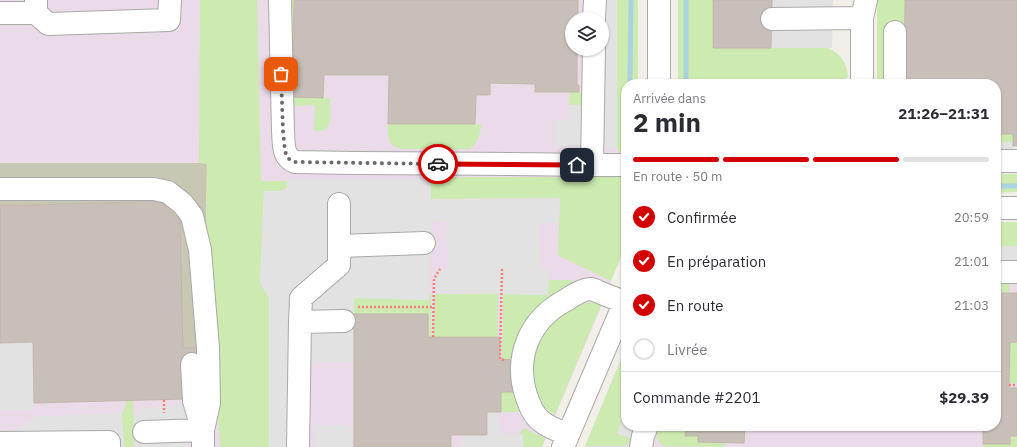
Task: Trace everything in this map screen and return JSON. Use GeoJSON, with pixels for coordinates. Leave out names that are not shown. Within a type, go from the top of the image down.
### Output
{"type":"FeatureCollection","features":[{"type":"Feature","properties":{"kind":"street"},"geometry":{"type":"LineString","coordinates":[[0,13],[36,6],[48,24],[170,20],[170,0]]}},
{"type":"Feature","properties":{"kind":"street"},"geometry":{"type":"LineString","coordinates":[[280,0],[283,131],[285,151],[290,160],[295,162],[358,163],[621,165]]}},
{"type":"Feature","properties":{"kind":"street"},"geometry":{"type":"LineString","coordinates":[[594,0],[594,12]]}},
{"type":"Feature","properties":{"kind":"street"},"geometry":{"type":"LineString","coordinates":[[659,0],[659,79]]}},
{"type":"Feature","properties":{"kind":"street"},"geometry":{"type":"LineString","coordinates":[[772,19],[864,9],[862,79]]}},
{"type":"Feature","properties":{"kind":"street"},"geometry":{"type":"LineString","coordinates":[[895,32],[895,79]]}},
{"type":"Feature","properties":{"kind":"street"},"geometry":{"type":"LineString","coordinates":[[592,165],[594,56]]}},
{"type":"Feature","properties":{"kind":"street"},"geometry":{"type":"LineString","coordinates":[[1001,161],[1017,161]]}},
{"type":"Feature","properties":{"kind":"street"},"geometry":{"type":"LineString","coordinates":[[0,189],[154,189],[168,192],[183,204],[192,216],[201,257],[208,348],[209,403],[203,439]]}},
{"type":"Feature","properties":{"kind":"street"},"geometry":{"type":"LineString","coordinates":[[298,447],[301,298],[339,265],[339,204]]}},
{"type":"Feature","properties":{"kind":"street"},"geometry":{"type":"LineString","coordinates":[[1001,208],[1017,208]]}},
{"type":"Feature","properties":{"kind":"street"},"geometry":{"type":"LineString","coordinates":[[339,246],[424,243]]}},
{"type":"Feature","properties":{"kind":"street"},"geometry":{"type":"LineString","coordinates":[[1001,272],[1017,272]]}},
{"type":"Feature","properties":{"kind":"street"},"geometry":{"type":"LineString","coordinates":[[621,300],[591,289],[576,294],[557,305],[544,315],[533,330],[525,347],[522,358],[522,370],[528,402],[534,414],[554,429],[566,441],[621,310]]}},
{"type":"Feature","properties":{"kind":"street"},"geometry":{"type":"LineString","coordinates":[[300,322],[349,314]]}},
{"type":"Feature","properties":{"kind":"street"},"geometry":{"type":"LineString","coordinates":[[192,364],[194,401],[203,439]]}},
{"type":"Feature","properties":{"kind":"street"},"geometry":{"type":"LineString","coordinates":[[641,447],[645,431]]}},
{"type":"Feature","properties":{"kind":"street"},"geometry":{"type":"LineString","coordinates":[[144,432],[203,439]]}},
{"type":"Feature","properties":{"kind":"street"},"geometry":{"type":"LineString","coordinates":[[0,443],[56,445],[109,442],[109,447]]}},
{"type":"Feature","properties":{"kind":"path"},"geometry":{"type":"LineString","coordinates":[[433,338],[434,279],[440,269]]}},
{"type":"Feature","properties":{"kind":"path"},"geometry":{"type":"LineString","coordinates":[[502,269],[500,360],[506,360]]}},
{"type":"Feature","properties":{"kind":"path"},"geometry":{"type":"LineString","coordinates":[[349,314],[434,307]]}},
{"type":"Feature","properties":{"kind":"path"},"geometry":{"type":"LineString","coordinates":[[1009,385],[1017,384]]}},
{"type":"Feature","properties":{"kind":"path"},"geometry":{"type":"LineString","coordinates":[[164,400],[164,406]]}},
{"type":"Feature","properties":{"kind":"shaded area"},"geometry":{"type":"Polygon","coordinates":[[[0,0],[638,0],[638,79],[621,79],[621,257],[542,447],[0,447],[0,0]]]}},
{"type":"Feature","properties":{"kind":"shaded area"},"geometry":{"type":"Polygon","coordinates":[[[603,0],[617,0],[617,148],[554,147],[554,120],[569,120],[569,105],[601,104],[602,56],[609,56],[609,12],[603,12],[603,0]]]}},
{"type":"Feature","properties":{"kind":"shaded area"},"geometry":{"type":"Polygon","coordinates":[[[772,0],[833,0],[832,48],[771,48],[772,0]]]}},
{"type":"Feature","properties":{"kind":"shaded area"},"geometry":{"type":"Polygon","coordinates":[[[1001,142],[1013,142],[1014,161],[1001,161],[1001,142]]]}},
{"type":"Feature","properties":{"kind":"shaded area"},"geometry":{"type":"Polygon","coordinates":[[[0,163],[207,163],[206,217],[214,348],[183,348],[160,201],[0,206],[0,163]]]}},
{"type":"Feature","properties":{"kind":"shaded area"},"geometry":{"type":"Polygon","coordinates":[[[287,179],[431,179],[431,199],[560,198],[559,223],[539,223],[540,269],[549,269],[548,295],[437,293],[436,275],[440,269],[448,269],[447,222],[431,222],[429,300],[354,298],[354,362],[300,361],[298,447],[269,447],[269,298],[260,283],[264,191],[287,192],[287,179]]]}},
{"type":"Feature","properties":{"kind":"shaded area"},"geometry":{"type":"Polygon","coordinates":[[[1001,222],[1017,222],[1017,447],[585,447],[621,359],[621,431],[1001,431],[1001,222]]]}},
{"type":"Feature","properties":{"kind":"shaded area"},"geometry":{"type":"Polygon","coordinates":[[[1001,246],[1017,246],[1017,272],[1001,272],[1001,246]]]}},
{"type":"Feature","properties":{"kind":"shaded area"},"geometry":{"type":"Polygon","coordinates":[[[33,342],[34,410],[0,410],[0,343],[33,342]]]}},
{"type":"Feature","properties":{"kind":"shaded area"},"geometry":{"type":"Polygon","coordinates":[[[187,405],[187,447],[134,447],[134,416],[143,408],[187,405]]]}},
{"type":"Feature","properties":{"kind":"shaded area"},"geometry":{"type":"Polygon","coordinates":[[[487,412],[498,412],[498,425],[501,430],[501,434],[523,435],[523,447],[462,447],[462,435],[487,435],[487,412]]]}},
{"type":"Feature","properties":{"kind":"shaded area"},"geometry":{"type":"Polygon","coordinates":[[[122,414],[124,447],[0,447],[0,441],[36,416],[122,414]]]}},
{"type":"Feature","properties":{"kind":"shaded area"},"geometry":{"type":"Polygon","coordinates":[[[621,424],[621,431],[645,431],[642,442],[617,434],[621,424]]]}},
{"type":"Feature","properties":{"kind":"shaded area"},"geometry":{"type":"Polygon","coordinates":[[[314,425],[351,425],[351,447],[314,447],[314,425]]]}},
{"type":"Feature","properties":{"kind":"green space"},"geometry":{"type":"Polygon","coordinates":[[[200,0],[257,0],[261,181],[287,181],[287,187],[282,191],[264,191],[260,283],[269,298],[269,447],[220,447],[206,217],[207,164],[199,163],[200,0]]]}},
{"type":"Feature","properties":{"kind":"green space"},"geometry":{"type":"Polygon","coordinates":[[[289,0],[294,0],[293,97],[330,98],[331,115],[329,125],[326,129],[321,131],[315,131],[314,129],[315,105],[293,106],[293,116],[291,116],[289,0]]]}},
{"type":"Feature","properties":{"kind":"green space"},"geometry":{"type":"Polygon","coordinates":[[[617,0],[638,0],[638,79],[621,79],[621,152],[619,152],[617,148],[617,0]]]}},
{"type":"Feature","properties":{"kind":"green space"},"geometry":{"type":"Polygon","coordinates":[[[678,0],[713,0],[713,48],[828,48],[840,56],[845,63],[848,77],[845,79],[678,79],[678,0]]]}},
{"type":"Feature","properties":{"kind":"green space"},"geometry":{"type":"Polygon","coordinates":[[[877,0],[905,0],[904,29],[889,79],[877,79],[877,0]]]}},
{"type":"Feature","properties":{"kind":"green space"},"geometry":{"type":"Polygon","coordinates":[[[570,92],[585,92],[584,105],[569,105],[570,92]]]}},
{"type":"Feature","properties":{"kind":"green space"},"geometry":{"type":"Polygon","coordinates":[[[388,124],[482,125],[476,142],[469,149],[402,149],[393,145],[389,140],[388,124]]]}},
{"type":"Feature","properties":{"kind":"green space"},"geometry":{"type":"Polygon","coordinates":[[[1001,134],[1013,134],[1013,142],[1001,142],[1001,134]]]}},
{"type":"Feature","properties":{"kind":"green space"},"geometry":{"type":"Polygon","coordinates":[[[1001,174],[1017,174],[1017,192],[1001,193],[1001,174]]]}},
{"type":"Feature","properties":{"kind":"green space"},"geometry":{"type":"Polygon","coordinates":[[[431,177],[621,177],[621,256],[611,281],[559,256],[560,198],[430,199],[431,177]]]}},
{"type":"Feature","properties":{"kind":"green space"},"geometry":{"type":"Polygon","coordinates":[[[1001,222],[1017,222],[1017,246],[1001,246],[1001,222]]]}},
{"type":"Feature","properties":{"kind":"green space"},"geometry":{"type":"Polygon","coordinates":[[[548,280],[571,280],[573,284],[551,295],[537,307],[519,333],[512,351],[512,360],[502,359],[503,294],[547,295],[548,280]]]}},
{"type":"Feature","properties":{"kind":"green space"},"geometry":{"type":"Polygon","coordinates":[[[1001,282],[1009,282],[1009,293],[1001,293],[1001,282]]]}},
{"type":"Feature","properties":{"kind":"green space"},"geometry":{"type":"Polygon","coordinates":[[[429,293],[431,293],[431,337],[428,337],[428,314],[354,314],[354,298],[429,300],[429,293]]]}},
{"type":"Feature","properties":{"kind":"green space"},"geometry":{"type":"Polygon","coordinates":[[[435,294],[498,294],[498,337],[434,337],[435,294]]]}},
{"type":"Feature","properties":{"kind":"green space"},"geometry":{"type":"Polygon","coordinates":[[[590,302],[601,305],[555,415],[545,408],[536,391],[533,375],[535,351],[546,329],[551,323],[570,309],[590,302]]]}},
{"type":"Feature","properties":{"kind":"green space"},"geometry":{"type":"Polygon","coordinates":[[[1010,342],[1017,342],[1017,383],[1009,383],[1010,342]]]}},
{"type":"Feature","properties":{"kind":"green space"},"geometry":{"type":"Polygon","coordinates":[[[621,359],[621,424],[617,433],[631,438],[625,446],[585,446],[621,359]]]}},
{"type":"Feature","properties":{"kind":"green space"},"geometry":{"type":"Polygon","coordinates":[[[501,392],[514,392],[521,412],[501,412],[501,392]]]}},
{"type":"Feature","properties":{"kind":"green space"},"geometry":{"type":"Polygon","coordinates":[[[127,401],[133,401],[134,447],[124,447],[122,414],[127,401]]]}},
{"type":"Feature","properties":{"kind":"green space"},"geometry":{"type":"Polygon","coordinates":[[[523,428],[545,438],[542,447],[523,447],[523,435],[519,435],[523,428]]]}},
{"type":"Feature","properties":{"kind":"green space"},"geometry":{"type":"Polygon","coordinates":[[[685,431],[685,435],[698,436],[699,442],[726,442],[726,444],[721,447],[665,446],[659,442],[657,432],[685,431]]]}},
{"type":"Feature","properties":{"kind":"green space"},"geometry":{"type":"Polygon","coordinates":[[[1010,436],[1017,436],[1017,447],[984,447],[983,445],[1010,444],[1010,436]]]}},
{"type":"Feature","properties":{"kind":"building"},"geometry":{"type":"Polygon","coordinates":[[[294,0],[578,0],[578,12],[565,12],[565,56],[577,56],[577,85],[579,85],[579,92],[535,92],[535,84],[490,83],[490,95],[476,95],[475,124],[388,124],[389,75],[324,75],[323,98],[293,97],[294,0]]]}},
{"type":"Feature","properties":{"kind":"building"},"geometry":{"type":"Polygon","coordinates":[[[713,0],[772,0],[771,48],[713,48],[713,0]]]}},
{"type":"Feature","properties":{"kind":"building"},"geometry":{"type":"Polygon","coordinates":[[[905,0],[1017,0],[1017,146],[1013,146],[1013,134],[1001,134],[1001,79],[904,79],[905,0]]]}},
{"type":"Feature","properties":{"kind":"building"},"geometry":{"type":"Polygon","coordinates":[[[160,201],[180,222],[183,348],[201,347],[184,399],[34,403],[33,342],[0,343],[0,206],[160,201]]]}},
{"type":"Feature","properties":{"kind":"building"},"geometry":{"type":"Polygon","coordinates":[[[1001,293],[1017,293],[1017,342],[1010,342],[1009,388],[1017,388],[1017,436],[1010,436],[1010,444],[983,444],[983,431],[1001,431],[1001,293]]]}},
{"type":"Feature","properties":{"kind":"building"},"geometry":{"type":"Polygon","coordinates":[[[354,314],[428,314],[428,337],[500,337],[500,359],[514,360],[514,392],[501,392],[501,412],[487,412],[487,435],[451,435],[451,447],[354,447],[354,314]]]}},
{"type":"Feature","properties":{"kind":"building"},"geometry":{"type":"Polygon","coordinates":[[[686,431],[745,431],[744,443],[698,442],[698,436],[685,436],[686,431]]]}},
{"type":"Feature","properties":{"kind":"waterway"},"geometry":{"type":"LineString","coordinates":[[630,79],[631,0]]}},
{"type":"Feature","properties":{"kind":"waterway"},"geometry":{"type":"LineString","coordinates":[[686,0],[686,79]]}},
{"type":"Feature","properties":{"kind":"waterway"},"geometry":{"type":"LineString","coordinates":[[1001,186],[1017,186]]}},
{"type":"Feature","properties":{"kind":"way so far"},"geometry":{"type":"LineString","coordinates":[[281,74],[285,151],[290,160],[295,162],[438,164]]}},
{"type":"Feature","properties":{"kind":"route"},"geometry":{"type":"LineString","coordinates":[[438,164],[577,165]]}}]}
